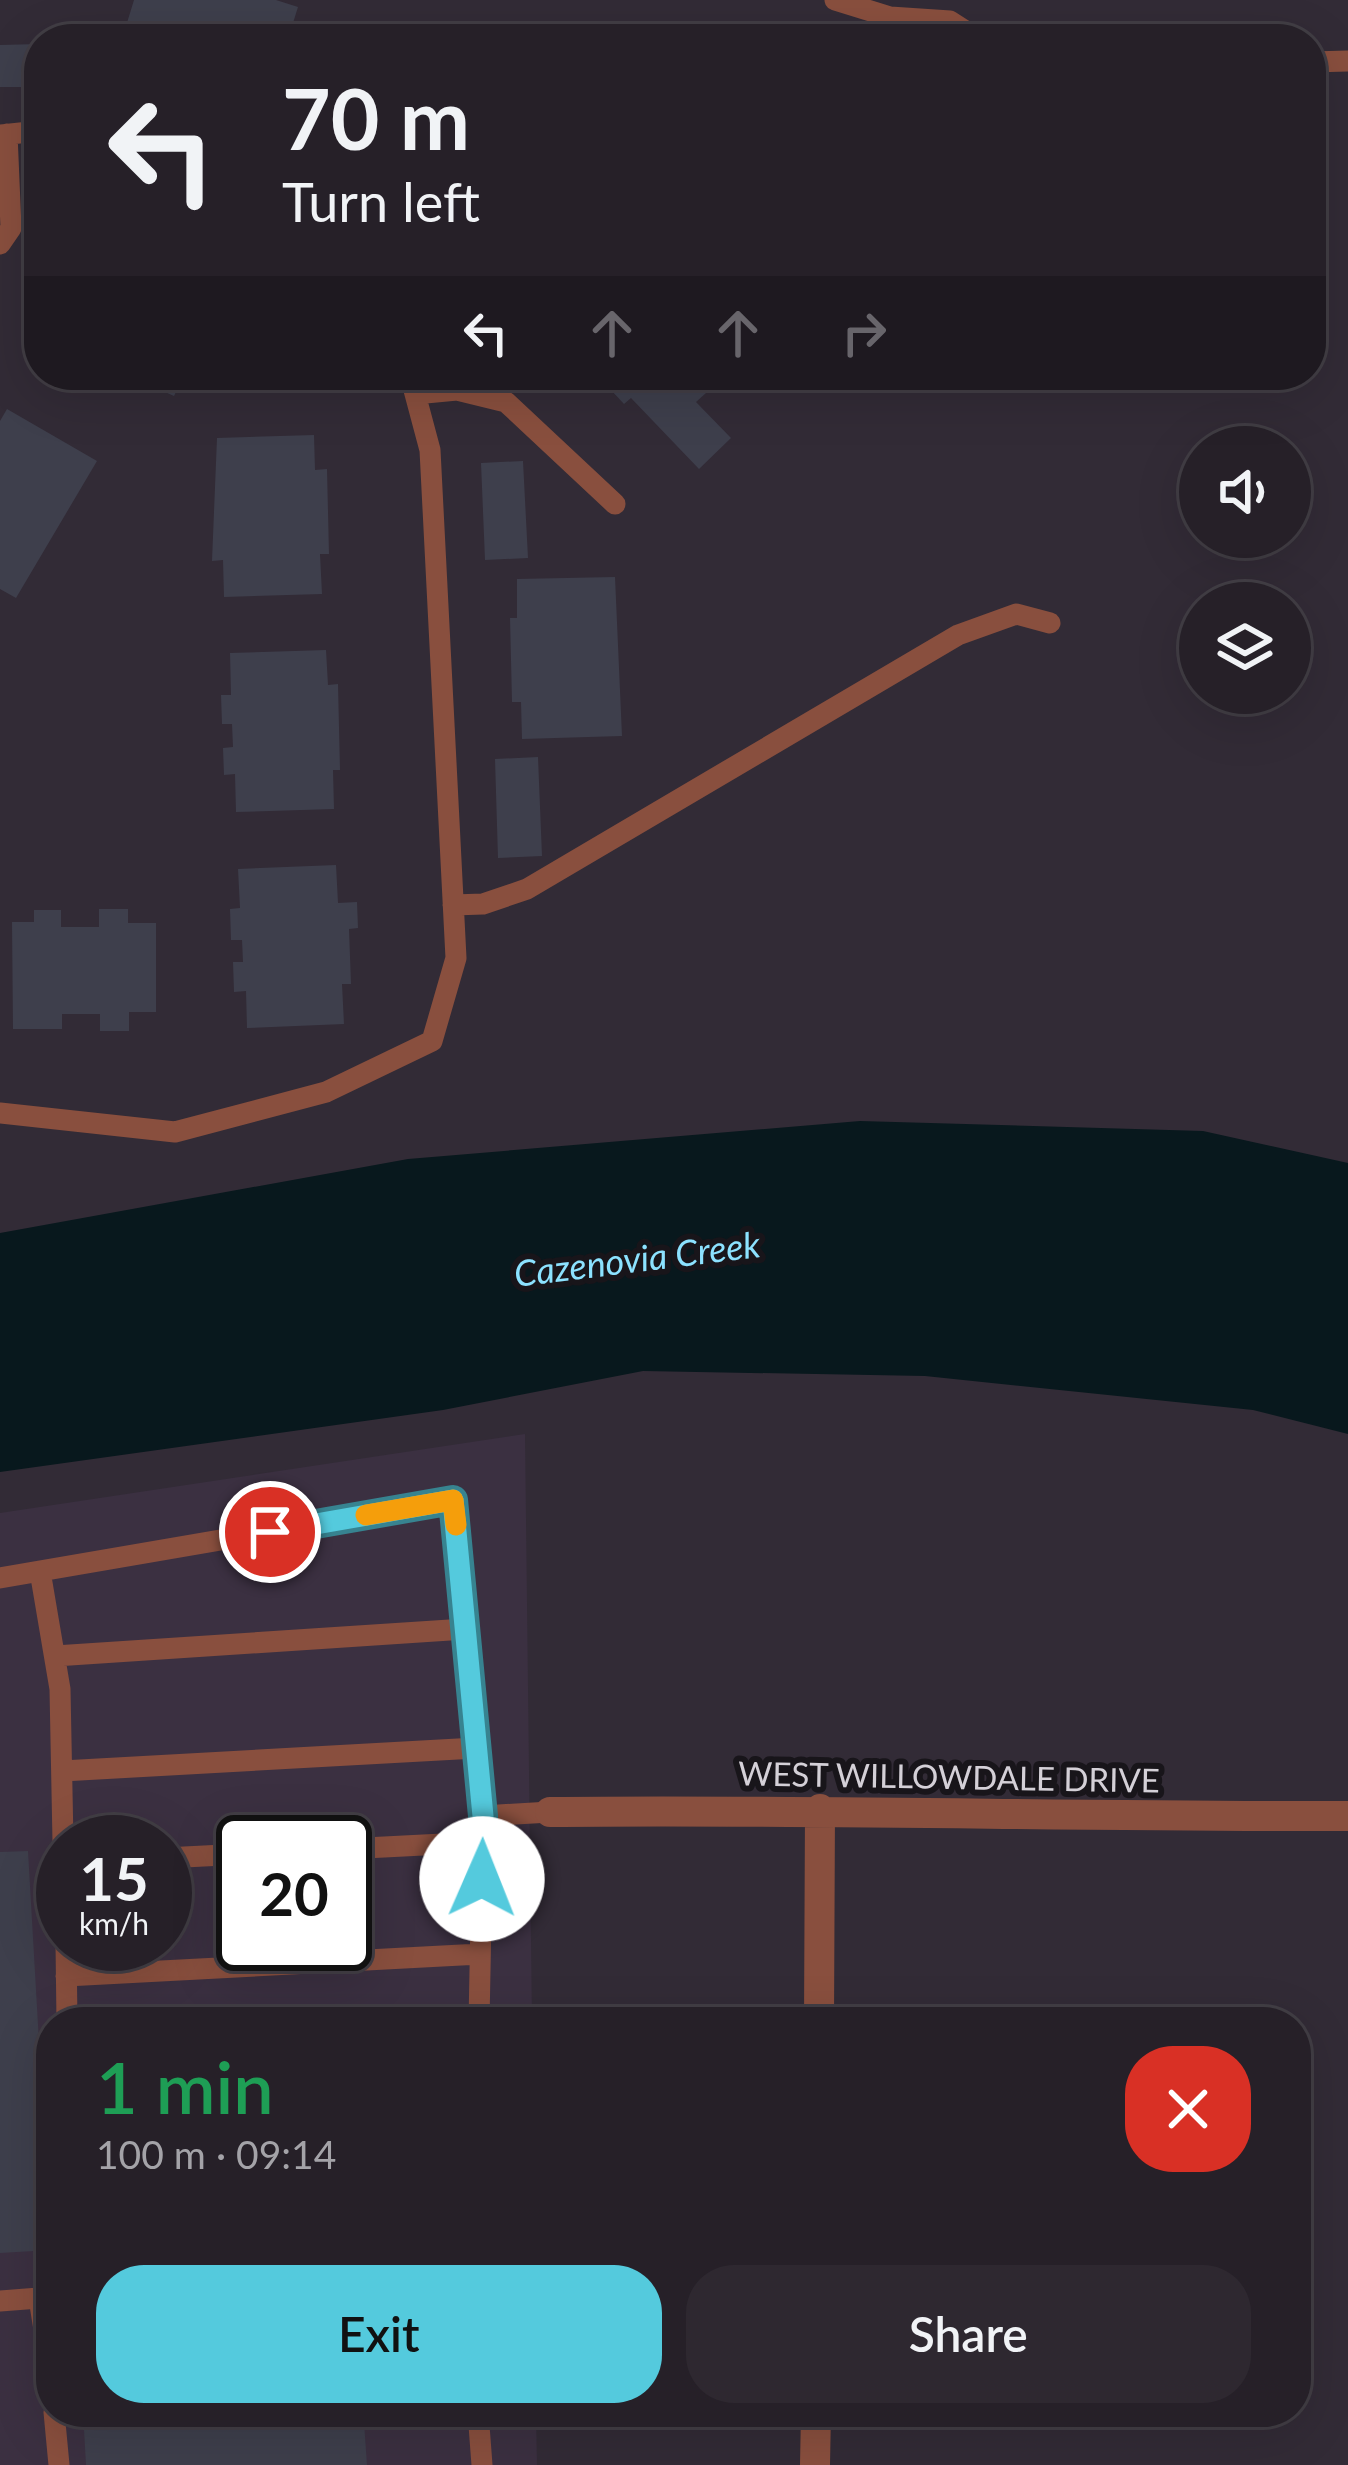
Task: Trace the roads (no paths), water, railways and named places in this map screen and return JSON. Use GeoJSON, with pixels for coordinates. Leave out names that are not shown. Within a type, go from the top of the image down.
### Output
{"type":"FeatureCollection","features":[{"type":"Feature","properties":{"kind":"street","name":"WEST WILLOWDALE DRIVE"},"geometry":{"type":"LineString","coordinates":[[550,1811],[820,1809],[1049,1817],[1348,1816]]}},
{"type":"Feature","properties":{"kind":"street"},"geometry":{"type":"LineString","coordinates":[[819,2007],[820,1809]]}},
{"type":"Feature","properties":{"kind":"street"},"geometry":{"type":"LineString","coordinates":[[815,2427],[815,2465]]}},
{"type":"Feature","properties":{"kind":"lane"},"geometry":{"type":"LineString","coordinates":[[835,0],[890,17],[950,11]]}},
{"type":"Feature","properties":{"kind":"lane"},"geometry":{"type":"LineString","coordinates":[[0,244],[11,228],[4,134]]}},
{"type":"Feature","properties":{"kind":"lane"},"geometry":{"type":"LineString","coordinates":[[0,1113],[175,1132],[326,1092],[432,1041],[456,958],[430,450],[415,390]]}},
{"type":"Feature","properties":{"kind":"lane"},"geometry":{"type":"LineString","coordinates":[[458,390],[506,402],[615,504]]}},
{"type":"Feature","properties":{"kind":"lane"},"geometry":{"type":"LineString","coordinates":[[453,905],[483,904],[527,889],[958,635],[1016,614],[1051,623]]}},
{"type":"Feature","properties":{"kind":"lane"},"geometry":{"type":"LineString","coordinates":[[0,1578],[453,1500],[483,1816],[478,2007]]}},
{"type":"Feature","properties":{"kind":"lane"},"geometry":{"type":"LineString","coordinates":[[40,1571],[55,1656],[63,1815]]}},
{"type":"Feature","properties":{"kind":"lane"},"geometry":{"type":"LineString","coordinates":[[55,1656],[465,1629]]}},
{"type":"Feature","properties":{"kind":"lane"},"geometry":{"type":"LineString","coordinates":[[62,1771],[476,1748]]}},
{"type":"Feature","properties":{"kind":"lane"},"geometry":{"type":"LineString","coordinates":[[483,1816],[550,1811]]}},
{"type":"Feature","properties":{"kind":"lane"},"geometry":{"type":"LineString","coordinates":[[372,1848],[482,1842]]}},
{"type":"Feature","properties":{"kind":"lane"},"geometry":{"type":"LineString","coordinates":[[66,1976],[480,1954]]}},
{"type":"Feature","properties":{"kind":"lane"},"geometry":{"type":"LineString","coordinates":[[66,1971],[67,2007]]}},
{"type":"Feature","properties":{"kind":"lane"},"geometry":{"type":"LineString","coordinates":[[0,2301],[36,2292]]}},
{"type":"Feature","properties":{"kind":"lane"},"geometry":{"type":"LineString","coordinates":[[55,2427],[58,2465]]}},
{"type":"Feature","properties":{"kind":"lane"},"geometry":{"type":"LineString","coordinates":[[479,2427],[482,2465]]}},
{"type":"Feature","properties":{"kind":"water","name":"Cazenovia Creek"},"geometry":{"type":"Polygon","coordinates":[[[860,1121],[1203,1131],[1348,1163],[1348,1434],[1253,1410],[925,1376],[643,1371],[443,1410],[0,1472],[0,1233],[408,1159],[860,1121]]]}}]}
